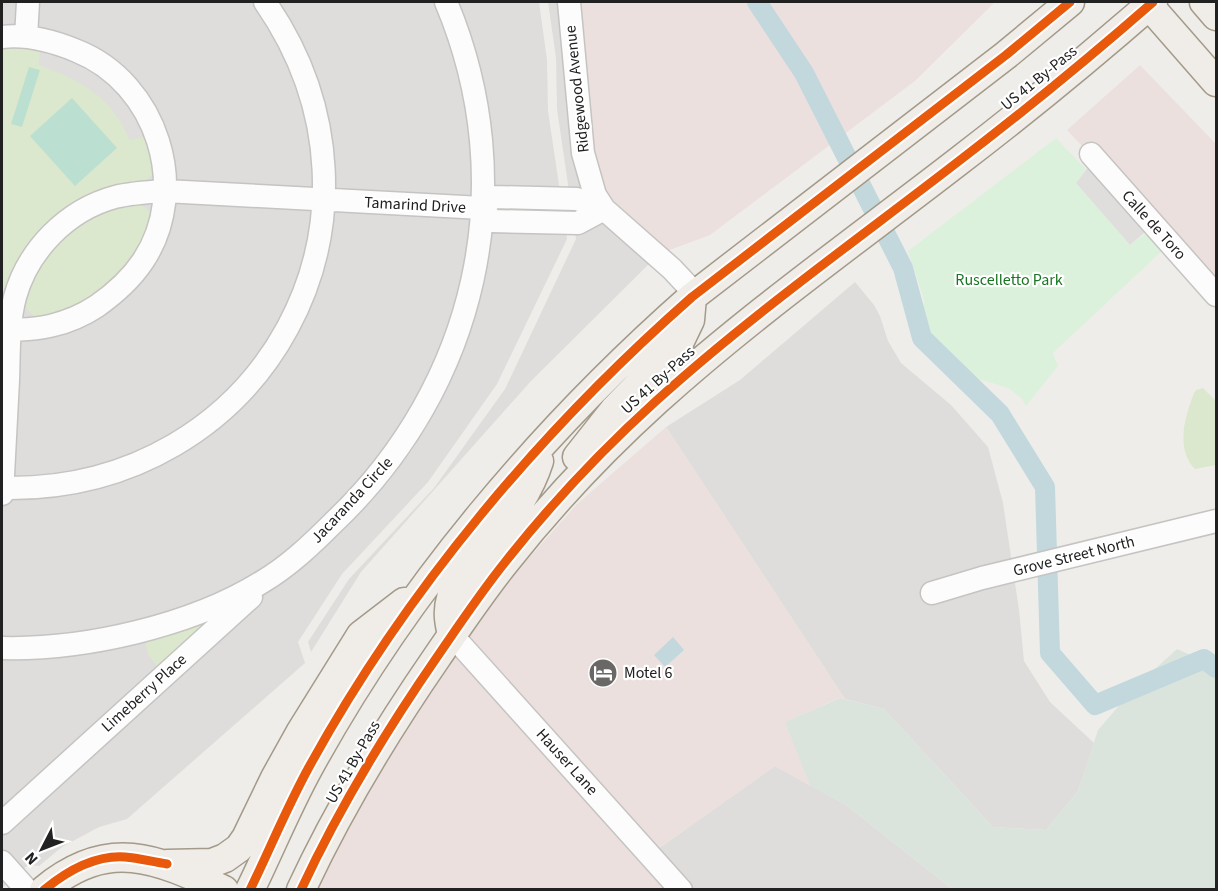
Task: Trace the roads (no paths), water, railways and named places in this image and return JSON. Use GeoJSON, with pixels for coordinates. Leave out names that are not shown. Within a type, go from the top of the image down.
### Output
{"type":"FeatureCollection","features":[{"type":"Feature","properties":{"kind":"main road"},"geometry":{"type":"LineString","coordinates":[[250,890],[308,768],[362,678],[427,584],[480,517],[545,442],[625,358],[692,297],[1006,55],[1071,2]]}},
{"type":"Feature","properties":{"kind":"main road"},"geometry":{"type":"LineString","coordinates":[[1204,2],[1216,16]]}},
{"type":"Feature","properties":{"kind":"main road"},"geometry":{"type":"LineString","coordinates":[[1149,3],[1216,81]]}},
{"type":"Feature","properties":{"kind":"main road","name":"US 41 By-Pass"},"geometry":{"type":"LineString","coordinates":[[301,890],[352,793],[399,712],[506,561],[562,495],[601,454],[656,400],[783,294],[1053,86],[1149,3]]}},
{"type":"Feature","properties":{"kind":"main road"},"geometry":{"type":"LineString","coordinates":[[562,495],[581,451],[615,409],[679,343],[690,320],[692,297]]}},
{"type":"Feature","properties":{"kind":"main road"},"geometry":{"type":"LineString","coordinates":[[453,635],[449,622],[449,609],[456,587],[524,497],[534,478],[545,442]]}},
{"type":"Feature","properties":{"kind":"main road"},"geometry":{"type":"LineString","coordinates":[[44,890],[69,872],[102,859],[125,857],[167,864],[212,863],[225,858],[239,848],[300,733],[361,634],[427,584]]}},
{"type":"Feature","properties":{"kind":"main road"},"geometry":{"type":"LineString","coordinates":[[167,864],[224,890]]}},
{"type":"Feature","properties":{"kind":"street"},"geometry":{"type":"LineString","coordinates":[[26,37],[28,2]]}},
{"type":"Feature","properties":{"kind":"street"},"geometry":{"type":"LineString","coordinates":[[2,488],[64,484],[129,468],[188,438],[224,410],[255,379],[273,353],[288,325],[312,266],[324,200],[322,150],[310,94],[287,38],[265,2]]}},
{"type":"Feature","properties":{"kind":"street","name":"Jacaranda Circle"},"geometry":{"type":"LineString","coordinates":[[2,648],[69,645],[128,634],[159,626],[214,606],[260,583],[288,564],[348,509],[372,483],[414,426],[450,353],[466,308],[478,249],[482,208],[483,169],[476,103],[461,40],[446,2]]}},
{"type":"Feature","properties":{"kind":"street","name":"Ridgewood Avenue"},"geometry":{"type":"LineString","coordinates":[[569,2],[582,153],[590,182],[604,209]]}},
{"type":"Feature","properties":{"kind":"street"},"geometry":{"type":"LineString","coordinates":[[2,37],[26,37],[66,46],[95,60],[117,76],[135,95],[156,133],[163,162],[165,191],[160,219],[150,248],[134,273],[115,292],[93,309],[69,321],[40,328],[6,329]]}},
{"type":"Feature","properties":{"kind":"street","name":"Calle de Toro"},"geometry":{"type":"LineString","coordinates":[[1091,154],[1216,295]]}},
{"type":"Feature","properties":{"kind":"street","name":"Tamarind Drive"},"geometry":{"type":"LineString","coordinates":[[2,494],[6,329],[15,297],[24,274],[42,246],[57,230],[80,212],[102,201],[131,194],[165,191],[482,208],[493,196],[577,199],[604,209],[682,279],[692,297]]}},
{"type":"Feature","properties":{"kind":"street","name":"Grove Street North"},"geometry":{"type":"LineString","coordinates":[[932,593],[982,578],[1216,521]]}},
{"type":"Feature","properties":{"kind":"street","name":"Limeberry Place"},"geometry":{"type":"LineString","coordinates":[[2,822],[288,564]]}},
{"type":"Feature","properties":{"kind":"street","name":"Hauser Lane"},"geometry":{"type":"LineString","coordinates":[[453,635],[681,890]]}},
{"type":"Feature","properties":{"kind":"street"},"geometry":{"type":"LineString","coordinates":[[2,862],[27,890]]}},
{"type":"Feature","properties":{"kind":"water"},"geometry":{"type":"Polygon","coordinates":[[[673,637],[684,650],[665,667],[654,655],[673,637]]]}},
{"type":"Feature","properties":{"kind":"waterway"},"geometry":{"type":"LineString","coordinates":[[757,2],[804,73],[903,268],[922,338],[1000,414],[1045,487],[1050,653],[1095,705],[1204,659],[1216,668]]}},
{"type":"Feature","properties":{"kind":"place","name":"Motel 6"},"geometry":{"type":"Point","coordinates":[603,673]}},
{"type":"Feature","properties":{"kind":"park label","name":"Ruscelletto Park"},"geometry":{"type":"Point","coordinates":[1009,280]}}]}
